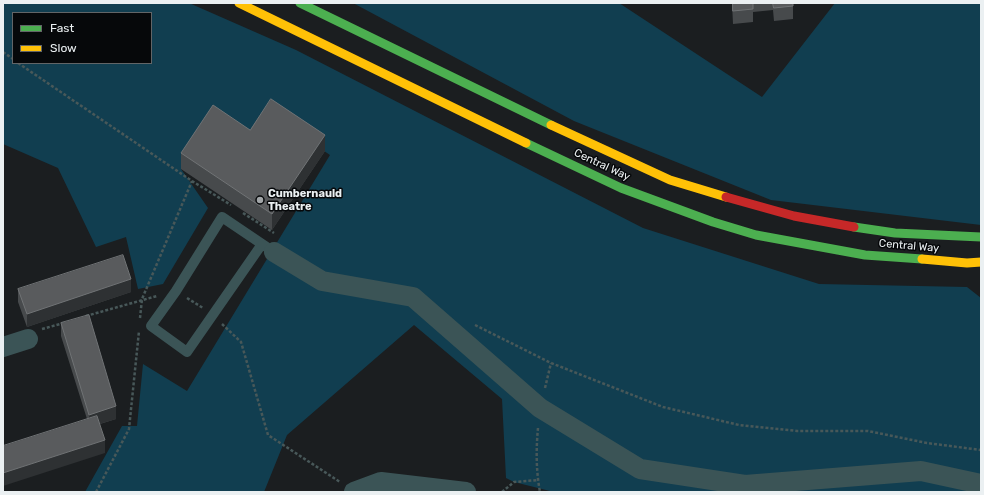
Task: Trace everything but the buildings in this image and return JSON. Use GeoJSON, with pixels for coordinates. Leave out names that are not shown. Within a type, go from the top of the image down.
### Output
{"type":"FeatureCollection","features":[{"type":"Feature","properties":{"kind":"main road","name":"Central Way"},"geometry":{"type":"LineString","coordinates":[[239,3],[482,122],[621,188],[650,200],[712,222],[756,235],[865,255],[976,265]]}},
{"type":"Feature","properties":{"kind":"main road","name":"Central Way"},"geometry":{"type":"LineString","coordinates":[[300,3],[594,146],[663,177],[698,190],[762,208],[837,224],[895,233],[981,237]]}},
{"type":"Feature","properties":{"kind":"street"},"geometry":{"type":"LineString","coordinates":[[272,244],[322,281],[413,297],[540,408],[640,469],[746,485],[921,471],[981,484]]}},
{"type":"Feature","properties":{"kind":"street"},"geometry":{"type":"LineString","coordinates":[[3,347],[31,335]]}},
{"type":"Feature","properties":{"kind":"street"},"geometry":{"type":"LineString","coordinates":[[354,492],[381,482],[466,492]]}},
{"type":"Feature","properties":{"kind":"lane"},"geometry":{"type":"LineString","coordinates":[[222,217],[272,244],[213,316],[187,352],[151,326],[176,291],[222,217]]}},
{"type":"Feature","properties":{"kind":"path"},"geometry":{"type":"LineString","coordinates":[[3,52],[12,58]]}},
{"type":"Feature","properties":{"kind":"path"},"geometry":{"type":"LineString","coordinates":[[19,64],[185,176],[234,207]]}},
{"type":"Feature","properties":{"kind":"path"},"geometry":{"type":"LineString","coordinates":[[240,211],[272,244]]}},
{"type":"Feature","properties":{"kind":"path"},"geometry":{"type":"LineString","coordinates":[[81,318],[142,299],[176,291],[213,316],[241,342],[268,435],[354,492]]}},
{"type":"Feature","properties":{"kind":"path"},"geometry":{"type":"LineString","coordinates":[[31,335],[66,322]]}},
{"type":"Feature","properties":{"kind":"path"},"geometry":{"type":"LineString","coordinates":[[551,363],[663,406],[739,426],[797,431],[868,431],[927,443],[981,450]]}},
{"type":"Feature","properties":{"kind":"path"},"geometry":{"type":"LineString","coordinates":[[502,492],[514,482],[538,480]]}},
{"type":"Feature","properties":{"kind":"shaded area"},"geometry":{"type":"Polygon","coordinates":[[[3,3],[189,3],[296,50],[643,228],[819,284],[967,287],[981,298],[981,492],[554,492],[514,482],[506,478],[502,399],[414,325],[287,435],[264,492],[85,492],[122,426],[137,426],[143,364],[187,391],[330,155],[271,115],[250,146],[181,169],[208,208],[163,284],[138,289],[126,237],[96,247],[58,168],[3,144],[3,3]]]}},
{"type":"Feature","properties":{"kind":"shaded area"},"geometry":{"type":"Polygon","coordinates":[[[353,3],[619,3],[762,97],[835,3],[981,3],[981,225],[771,200],[574,121],[353,3]]]}},
{"type":"Feature","properties":{"kind":"traffic: fast"},"geometry":{"type":"LineString","coordinates":[[300,3],[551,125]]}},
{"type":"Feature","properties":{"kind":"traffic: fast"},"geometry":{"type":"LineString","coordinates":[[526,143],[621,188],[713,222],[756,235],[865,255],[922,259]]}},
{"type":"Feature","properties":{"kind":"traffic: fast"},"geometry":{"type":"LineString","coordinates":[[854,227],[895,233],[981,237]]}},
{"type":"Feature","properties":{"kind":"traffic: slow"},"geometry":{"type":"LineString","coordinates":[[239,3],[526,143]]}},
{"type":"Feature","properties":{"kind":"traffic: slow"},"geometry":{"type":"LineString","coordinates":[[551,125],[670,180],[726,197]]}},
{"type":"Feature","properties":{"kind":"traffic: slow"},"geometry":{"type":"LineString","coordinates":[[922,259],[967,263],[981,262]]}},
{"type":"Feature","properties":{"kind":"traffic: jam"},"geometry":{"type":"LineString","coordinates":[[726,197],[794,216],[854,227]]}},
{"type":"Feature","properties":{"kind":"place","name":"Cumbernauld Theatre"},"geometry":{"type":"Point","coordinates":[260,200]}}]}
